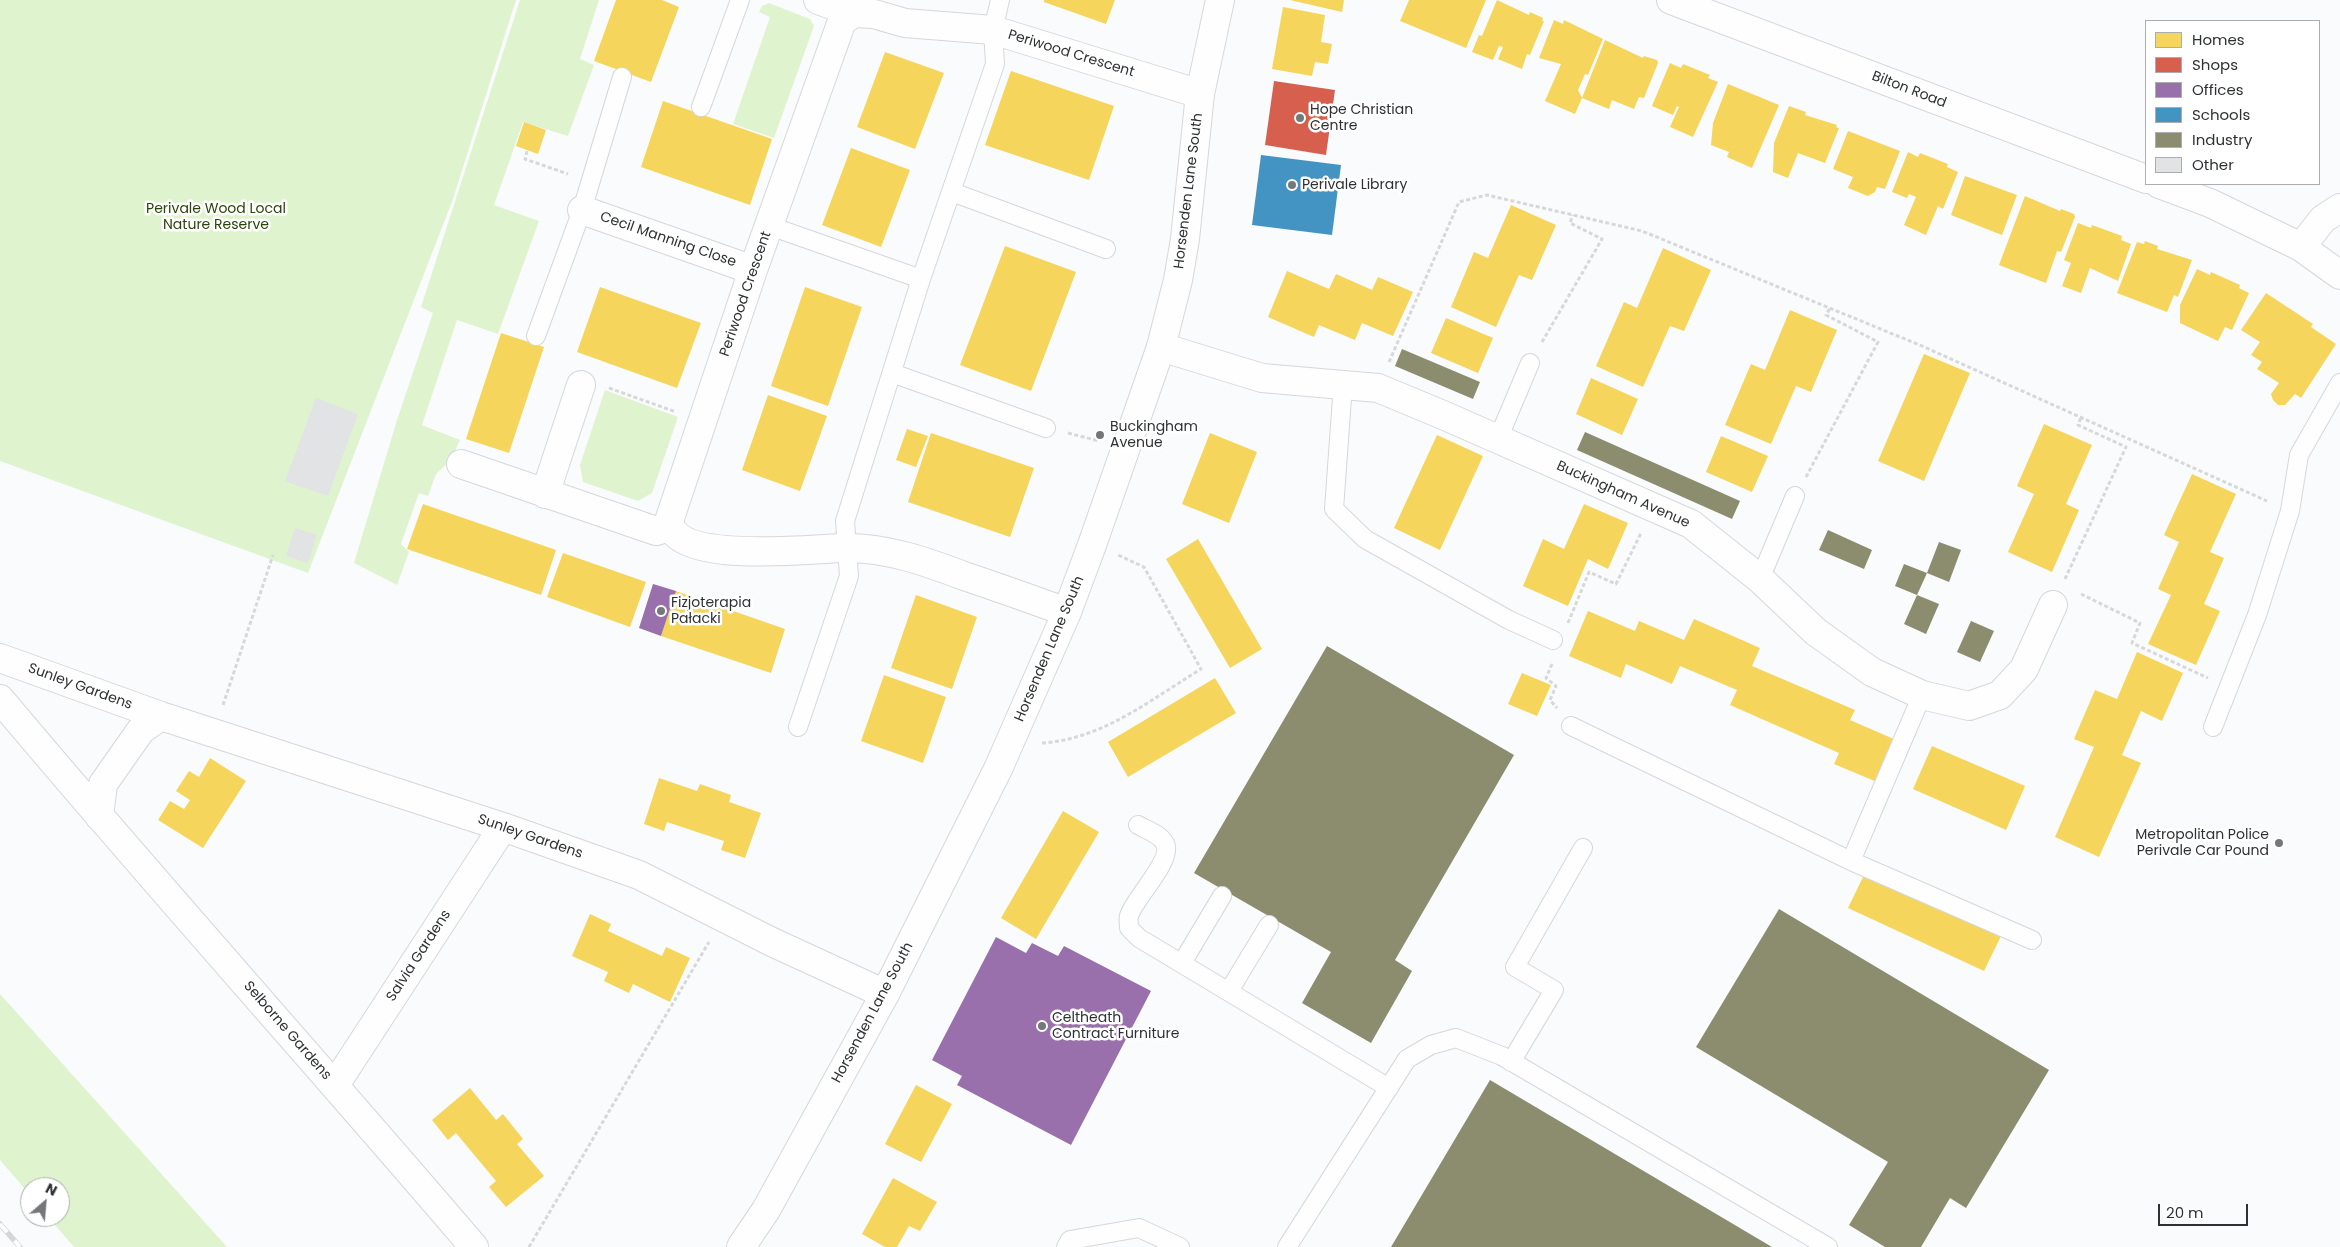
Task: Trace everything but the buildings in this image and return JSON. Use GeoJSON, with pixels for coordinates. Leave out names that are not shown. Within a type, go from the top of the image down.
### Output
{"type":"FeatureCollection","features":[{"type":"Feature","properties":{"kind":"street"},"geometry":{"type":"LineString","coordinates":[[818,0],[854,13]]}},
{"type":"Feature","properties":{"kind":"street","name":"Horsenden Lane South"},"geometry":{"type":"LineString","coordinates":[[741,1247],[766,1210],[885,994],[1013,736],[1067,612],[1160,347],[1178,280],[1186,238],[1200,94],[1220,0]]}},
{"type":"Feature","properties":{"kind":"street","name":"Bilton Road"},"geometry":{"type":"LineString","coordinates":[[1671,0],[2145,179]]}},
{"type":"Feature","properties":{"kind":"street","name":"Periwood Crescent"},"geometry":{"type":"LineString","coordinates":[[670,528],[668,521],[753,270],[842,21],[854,13],[874,14],[905,23],[993,30],[1200,94]]}},
{"type":"Feature","properties":{"kind":"street"},"geometry":{"type":"LineString","coordinates":[[2162,185],[2210,203],[2301,247],[2340,275]]}},
{"type":"Feature","properties":{"kind":"street"},"geometry":{"type":"LineString","coordinates":[[2301,247],[2323,219],[2340,208]]}},
{"type":"Feature","properties":{"kind":"street","name":"Cecil Manning Close"},"geometry":{"type":"LineString","coordinates":[[582,210],[753,270]]}},
{"type":"Feature","properties":{"kind":"street","name":"Buckingham Avenue"},"geometry":{"type":"LineString","coordinates":[[1160,347],[1262,378],[1378,388],[1691,524],[1760,579],[1824,638],[1872,672],[1922,695],[1969,706],[2000,695],[2024,669],[2058,595]]}},
{"type":"Feature","properties":{"kind":"street"},"geometry":{"type":"LineString","coordinates":[[545,494],[591,385]]}},
{"type":"Feature","properties":{"kind":"street"},"geometry":{"type":"LineString","coordinates":[[460,464],[656,531],[670,528],[683,541],[736,552],[848,548],[892,552],[1067,612]]}},
{"type":"Feature","properties":{"kind":"street","name":"Sunley Gardens"},"geometry":{"type":"LineString","coordinates":[[0,658],[161,716],[503,827],[640,875],[723,918],[885,994]]}},
{"type":"Feature","properties":{"kind":"street","name":"Selborne Gardens"},"geometry":{"type":"LineString","coordinates":[[0,699],[98,816],[336,1085],[474,1247]]}},
{"type":"Feature","properties":{"kind":"street"},"geometry":{"type":"LineString","coordinates":[[98,816],[103,784],[141,730],[161,716]]}},
{"type":"Feature","properties":{"kind":"street","name":"Salvia Gardens"},"geometry":{"type":"LineString","coordinates":[[336,1085],[503,827]]}},
{"type":"Feature","properties":{"kind":"lane"},"geometry":{"type":"LineString","coordinates":[[701,108],[740,0]]}},
{"type":"Feature","properties":{"kind":"lane"},"geometry":{"type":"LineString","coordinates":[[798,727],[849,576],[845,522],[921,279],[995,64],[993,30],[1000,0]]}},
{"type":"Feature","properties":{"kind":"lane","name":"Cecil Manning Close"},"geometry":{"type":"LineString","coordinates":[[536,336],[582,210],[622,77]]}},
{"type":"Feature","properties":{"kind":"lane"},"geometry":{"type":"LineString","coordinates":[[952,192],[1106,249]]}},
{"type":"Feature","properties":{"kind":"lane"},"geometry":{"type":"LineString","coordinates":[[770,226],[921,279]]}},
{"type":"Feature","properties":{"kind":"lane"},"geometry":{"type":"LineString","coordinates":[[1498,439],[1530,363]]}},
{"type":"Feature","properties":{"kind":"lane"},"geometry":{"type":"LineString","coordinates":[[892,373],[1046,428]]}},
{"type":"Feature","properties":{"kind":"lane"},"geometry":{"type":"LineString","coordinates":[[2214,727],[2256,615],[2290,511],[2299,455],[2340,383]]}},
{"type":"Feature","properties":{"kind":"lane"},"geometry":{"type":"LineString","coordinates":[[1343,384],[1334,509],[1365,539],[1510,620],[1553,640]]}},
{"type":"Feature","properties":{"kind":"lane"},"geometry":{"type":"LineString","coordinates":[[1760,579],[1795,496]]}},
{"type":"Feature","properties":{"kind":"lane"},"geometry":{"type":"LineString","coordinates":[[1851,861],[1922,695]]}},
{"type":"Feature","properties":{"kind":"lane"},"geometry":{"type":"LineString","coordinates":[[1571,726],[1851,861],[2032,940]]}},
{"type":"Feature","properties":{"kind":"lane"},"geometry":{"type":"LineString","coordinates":[[1138,825],[1158,836],[1165,842],[1168,849],[1165,859],[1133,907],[1129,917],[1129,928],[1139,938],[1389,1088]]}},
{"type":"Feature","properties":{"kind":"lane"},"geometry":{"type":"LineString","coordinates":[[1511,1062],[1554,990],[1515,967],[1583,848]]}},
{"type":"Feature","properties":{"kind":"lane"},"geometry":{"type":"LineString","coordinates":[[1182,963],[1222,896]]}},
{"type":"Feature","properties":{"kind":"lane"},"geometry":{"type":"LineString","coordinates":[[1229,992],[1269,925]]}},
{"type":"Feature","properties":{"kind":"lane"},"geometry":{"type":"LineString","coordinates":[[1287,1247],[1407,1059],[1431,1046],[1456,1038],[1511,1062],[1828,1247]]}},
{"type":"Feature","properties":{"kind":"lane"},"geometry":{"type":"LineString","coordinates":[[1066,1247],[1070,1240],[1139,1228],[1180,1247]]}},
{"type":"Feature","properties":{"kind":"path"},"geometry":{"type":"LineString","coordinates":[[527,151],[525,159],[590,182]]}},
{"type":"Feature","properties":{"kind":"path"},"geometry":{"type":"LineString","coordinates":[[1378,388],[1459,202],[1487,195],[1642,231],[1922,346],[2290,511]]}},
{"type":"Feature","properties":{"kind":"path"},"geometry":{"type":"LineString","coordinates":[[1530,363],[1602,239],[1570,222],[1573,215]]}},
{"type":"Feature","properties":{"kind":"path"},"geometry":{"type":"LineString","coordinates":[[1795,496],[1878,342],[1826,316],[1830,308]]}},
{"type":"Feature","properties":{"kind":"path"},"geometry":{"type":"LineString","coordinates":[[591,385],[702,421]]}},
{"type":"Feature","properties":{"kind":"path"},"geometry":{"type":"LineString","coordinates":[[2081,417],[2078,425],[2126,447],[2058,595],[2140,623],[2132,643],[2229,687]]}},
{"type":"Feature","properties":{"kind":"path"},"geometry":{"type":"LineString","coordinates":[[1046,428],[1126,448]]}},
{"type":"Feature","properties":{"kind":"path"},"geometry":{"type":"LineString","coordinates":[[1567,626],[1589,572],[1616,584],[1653,508]]}},
{"type":"Feature","properties":{"kind":"path"},"geometry":{"type":"LineString","coordinates":[[1013,736],[1033,744],[1062,742],[1104,729],[1201,669],[1144,566],[1092,545]]}},
{"type":"Feature","properties":{"kind":"path"},"geometry":{"type":"LineString","coordinates":[[214,732],[273,556]]}},
{"type":"Feature","properties":{"kind":"path"},"geometry":{"type":"LineString","coordinates":[[1553,661],[1546,678],[1556,686],[1550,700],[1571,726]]}},
{"type":"Feature","properties":{"kind":"path"},"geometry":{"type":"LineString","coordinates":[[529,1247],[723,918]]}},
{"type":"Feature","properties":{"kind":"green space","name":"Perivale Wood Local Nature Reserve"},"geometry":{"type":"Polygon","coordinates":[[[0,0],[516,0],[453,199],[308,573],[0,461],[0,0]]]}},
{"type":"Feature","properties":{"kind":"green space"},"geometry":{"type":"Polygon","coordinates":[[[520,0],[599,0],[580,59],[594,65],[568,136],[523,122],[494,205],[539,221],[498,334],[457,320],[422,425],[460,440],[451,460],[436,474],[428,496],[419,493],[401,544],[409,552],[397,585],[354,563],[397,420],[433,313],[421,307],[520,0]]]}},
{"type":"Feature","properties":{"kind":"green space"},"geometry":{"type":"Polygon","coordinates":[[[769,3],[810,19],[814,26],[774,138],[733,124],[770,17],[759,12],[762,6],[769,3]]]}},
{"type":"Feature","properties":{"kind":"green space"},"geometry":{"type":"Polygon","coordinates":[[[605,390],[678,417],[652,493],[638,501],[583,482],[580,465],[605,390]]]}},
{"type":"Feature","properties":{"kind":"green space"},"geometry":{"type":"Polygon","coordinates":[[[0,994],[227,1247],[74,1247],[57,1227],[70,1227],[70,1177],[20,1177],[20,1183],[0,1160],[0,994]]]}},
{"type":"Feature","properties":{"kind":"railway"},"geometry":{"type":"LineString","coordinates":[[0,1224],[20,1247]]}},
{"type":"Feature","properties":{"kind":"place","name":"Hope Christian Centre"},"geometry":{"type":"Point","coordinates":[1300,118]}},
{"type":"Feature","properties":{"kind":"place","name":"Perivale Library"},"geometry":{"type":"Point","coordinates":[1292,185]}},
{"type":"Feature","properties":{"kind":"place","name":"Buckingham Avenue"},"geometry":{"type":"Point","coordinates":[1100,435]}},
{"type":"Feature","properties":{"kind":"place","name":"Fizjoterapia Pałacki"},"geometry":{"type":"Point","coordinates":[661,611]}},
{"type":"Feature","properties":{"kind":"place","name":"Metropolitan Police Perivale Car Pound"},"geometry":{"type":"Point","coordinates":[2279,843]}},
{"type":"Feature","properties":{"kind":"place","name":"Celtheath Contract Furniture"},"geometry":{"type":"Point","coordinates":[1042,1026]}}]}
